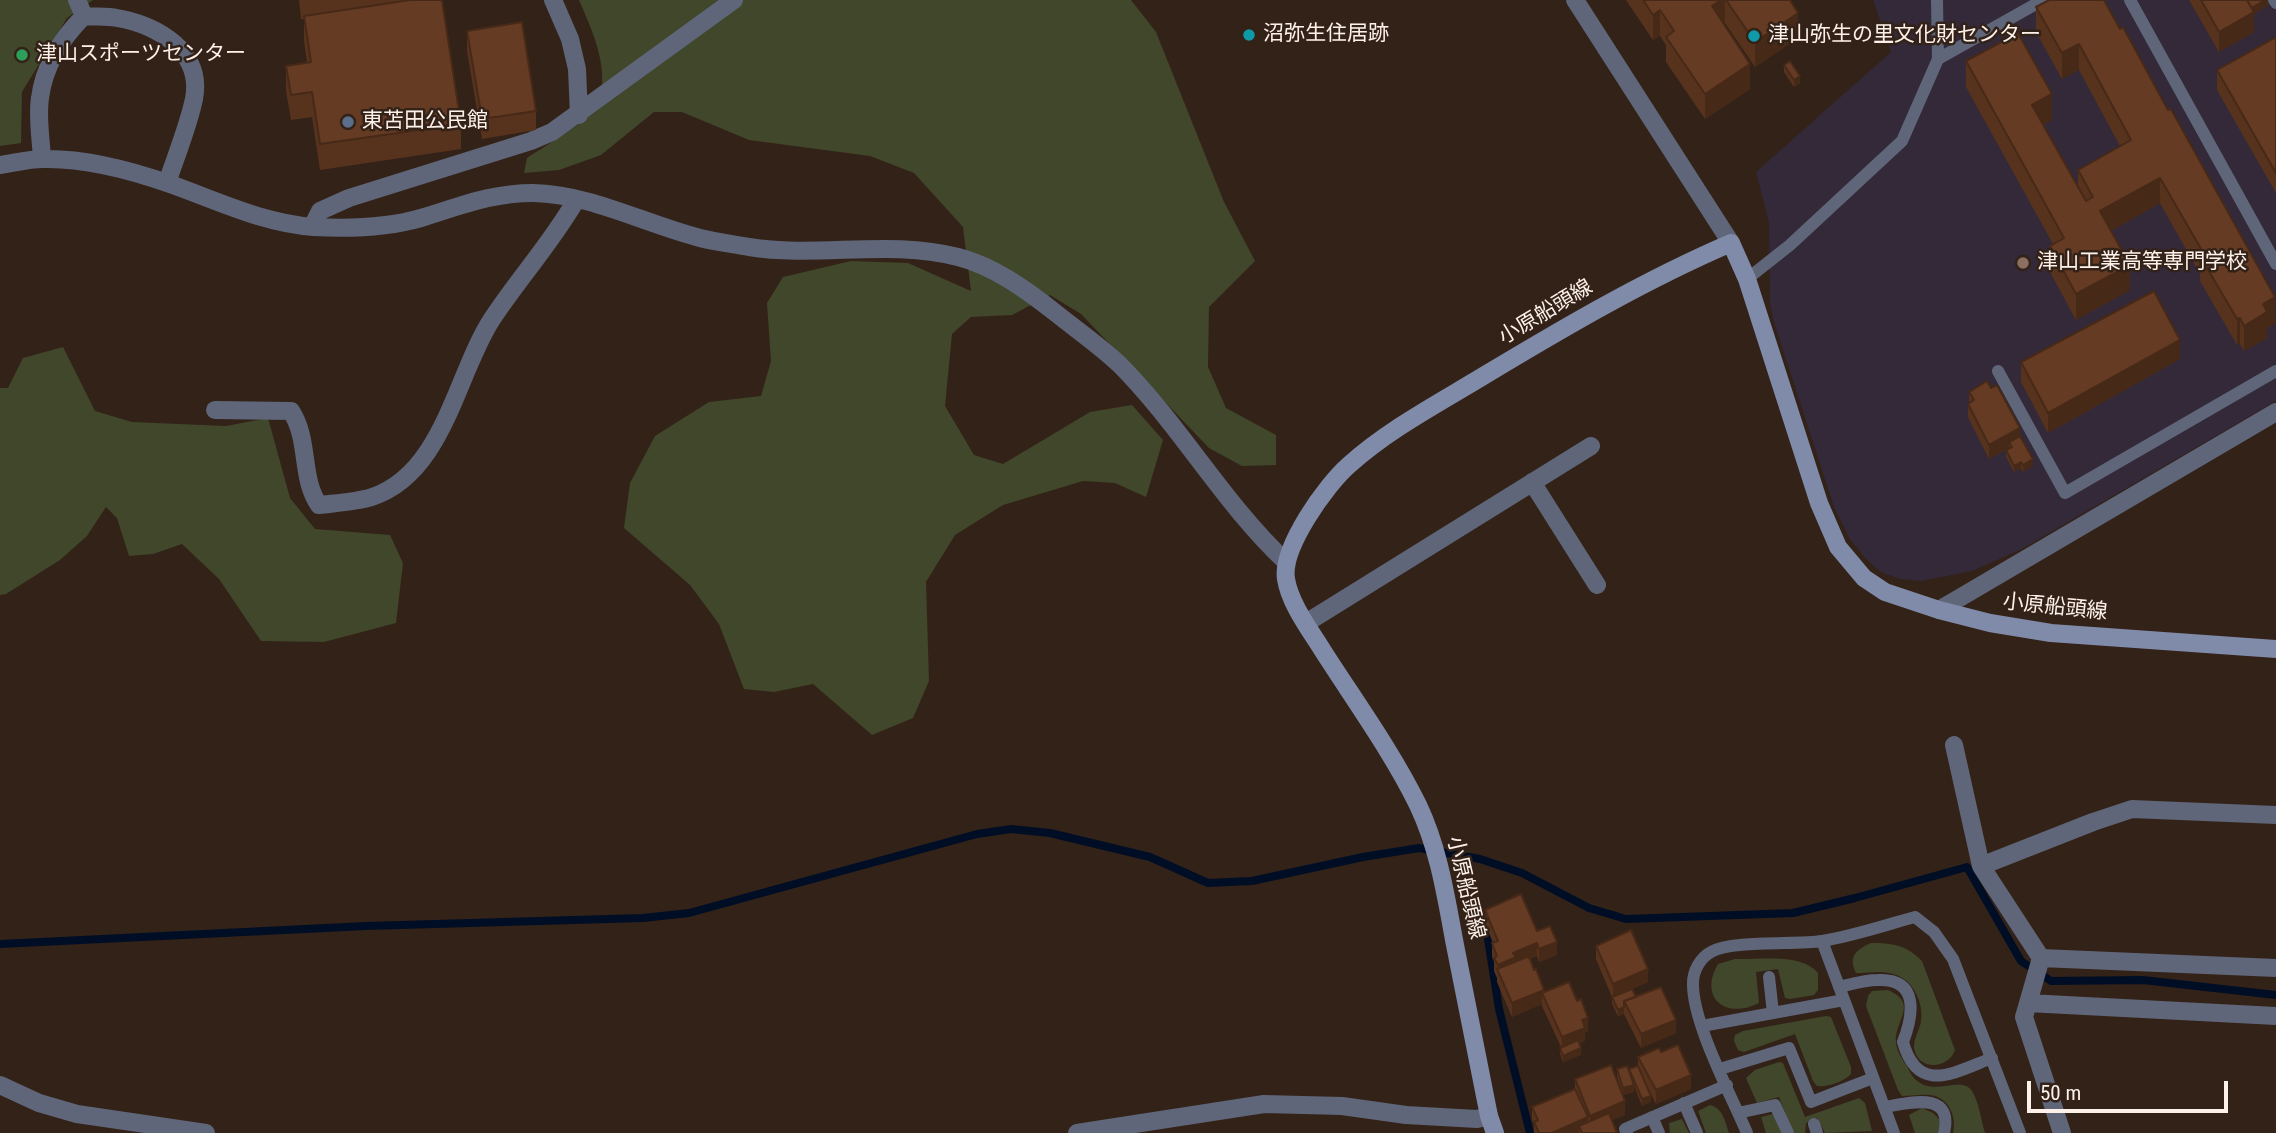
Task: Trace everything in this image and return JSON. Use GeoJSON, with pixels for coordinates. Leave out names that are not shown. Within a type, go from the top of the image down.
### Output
{"type":"FeatureCollection","features":[{"type":"Feature","properties":{"kind":"main road","name":"小原船頭線"},"geometry":{"type":"LineString","coordinates":[[1492,1125],[1441,874],[1429,831],[1417,803],[1397,769],[1306,623],[1290,594],[1286,578],[1286,562],[1326,489],[1349,465],[1392,433],[1625,293],[1731,243],[1747,279],[1819,503],[1838,547],[1864,578],[1885,592],[1990,623],[2051,633],[2276,649]]}},
{"type":"Feature","properties":{"kind":"street"},"geometry":{"type":"LineString","coordinates":[[553,0],[570,39],[577,69],[579,115]]}},
{"type":"Feature","properties":{"kind":"street"},"geometry":{"type":"LineString","coordinates":[[312,227],[320,211],[349,198],[552,132],[734,0]]}},
{"type":"Feature","properties":{"kind":"street"},"geometry":{"type":"LineString","coordinates":[[1575,0],[1731,243]]}},
{"type":"Feature","properties":{"kind":"street"},"geometry":{"type":"LineString","coordinates":[[41,159],[40,99],[48,69],[80,8],[117,17],[162,33],[180,47],[192,71],[194,97],[167,183]]}},
{"type":"Feature","properties":{"kind":"street"},"geometry":{"type":"LineString","coordinates":[[0,165],[41,159],[85,162],[167,183],[250,215],[279,223],[312,227],[344,229],[385,226],[508,193],[542,193],[576,200],[700,239],[769,250],[820,252],[910,249],[958,257],[993,271],[1040,300],[1118,363],[1209,471],[1248,524],[1286,562]]}},
{"type":"Feature","properties":{"kind":"street"},"geometry":{"type":"LineString","coordinates":[[215,410],[291,411],[299,424],[311,494],[319,505],[372,497],[395,486],[433,445],[491,321],[576,200]]}},
{"type":"Feature","properties":{"kind":"street"},"geometry":{"type":"LineString","coordinates":[[1939,610],[2276,412]]}},
{"type":"Feature","properties":{"kind":"street"},"geometry":{"type":"LineString","coordinates":[[1306,623],[1591,446]]}},
{"type":"Feature","properties":{"kind":"street"},"geometry":{"type":"LineString","coordinates":[[1532,482],[1597,585]]}},
{"type":"Feature","properties":{"kind":"street"},"geometry":{"type":"LineString","coordinates":[[1954,746],[1981,866],[2041,958],[2024,1017],[2062,1133]]}},
{"type":"Feature","properties":{"kind":"street"},"geometry":{"type":"LineString","coordinates":[[1981,866],[2132,809],[2276,815]]}},
{"type":"Feature","properties":{"kind":"street"},"geometry":{"type":"LineString","coordinates":[[2041,958],[2276,968]]}},
{"type":"Feature","properties":{"kind":"street"},"geometry":{"type":"LineString","coordinates":[[2028,1003],[2276,1016]]}},
{"type":"Feature","properties":{"kind":"street"},"geometry":{"type":"LineString","coordinates":[[0,1085],[39,1103],[77,1114],[206,1133]]}},
{"type":"Feature","properties":{"kind":"street"},"geometry":{"type":"LineString","coordinates":[[1077,1133],[1264,1104],[1342,1106],[1406,1115],[1477,1119],[1492,1125]]}},
{"type":"Feature","properties":{"kind":"lane"},"geometry":{"type":"LineString","coordinates":[[1747,279],[1790,245],[1902,141],[1938,59],[1937,0]]}},
{"type":"Feature","properties":{"kind":"lane"},"geometry":{"type":"LineString","coordinates":[[1938,59],[2043,0]]}},
{"type":"Feature","properties":{"kind":"lane"},"geometry":{"type":"LineString","coordinates":[[2130,0],[2276,264]]}},
{"type":"Feature","properties":{"kind":"lane"},"geometry":{"type":"LineString","coordinates":[[1998,371],[2065,493],[2276,371]]}},
{"type":"Feature","properties":{"kind":"lane"},"geometry":{"type":"LineString","coordinates":[[1747,1133],[1702,1026],[1695,1002],[1693,980],[1698,963],[1711,952],[1728,947],[1822,941],[1915,918],[1934,932],[1953,959],[2021,1133]]}},
{"type":"Feature","properties":{"kind":"lane"},"geometry":{"type":"LineString","coordinates":[[1822,941],[1894,1133]]}},
{"type":"Feature","properties":{"kind":"lane"},"geometry":{"type":"LineString","coordinates":[[1769,977],[1773,1013]]}},
{"type":"Feature","properties":{"kind":"lane"},"geometry":{"type":"LineString","coordinates":[[1839,986],[1879,980],[1902,986],[1908,993],[1912,1007],[1911,1021],[1903,1042],[1913,1065],[1921,1073],[1931,1077],[1944,1076],[1992,1058]]}},
{"type":"Feature","properties":{"kind":"lane"},"geometry":{"type":"LineString","coordinates":[[1702,1026],[1844,1000]]}},
{"type":"Feature","properties":{"kind":"lane"},"geometry":{"type":"LineString","coordinates":[[1720,1069],[1789,1048],[1811,1102],[1873,1078]]}},
{"type":"Feature","properties":{"kind":"lane"},"geometry":{"type":"LineString","coordinates":[[1627,1133],[1625,1129],[1727,1085]]}},
{"type":"Feature","properties":{"kind":"lane"},"geometry":{"type":"LineString","coordinates":[[1884,1107],[1932,1102],[1944,1113],[1947,1121],[1944,1133]]}},
{"type":"Feature","properties":{"kind":"lane"},"geometry":{"type":"LineString","coordinates":[[1684,1103],[1697,1133]]}},
{"type":"Feature","properties":{"kind":"lane"},"geometry":{"type":"LineString","coordinates":[[1738,1113],[1775,1105],[1788,1133]]}},
{"type":"Feature","properties":{"kind":"lane"},"geometry":{"type":"LineString","coordinates":[[1652,1117],[1658,1133]]}},
{"type":"Feature","properties":{"kind":"shaded area","name":"津山工業高等専門学校"},"geometry":{"type":"Polygon","coordinates":[[[1873,0],[2276,0],[2276,401],[2020,550],[1972,571],[1921,581],[1899,579],[1881,572],[1850,539],[1834,507],[1773,319],[1770,303],[1769,223],[1756,172],[1891,52],[1873,0]]]}},
{"type":"Feature","properties":{"kind":"green space","name":"津山スポーツセンター"},"geometry":{"type":"Polygon","coordinates":[[[0,0],[93,0],[67,18],[22,92],[21,143],[0,146],[0,0]]]}},
{"type":"Feature","properties":{"kind":"green space"},"geometry":{"type":"Polygon","coordinates":[[[579,0],[1131,0],[1156,32],[1224,202],[1255,261],[1209,307],[1208,367],[1226,408],[1276,435],[1276,465],[1242,466],[1209,448],[1081,314],[1050,295],[1012,315],[971,317],[952,334],[945,406],[974,455],[1003,464],[1090,412],[1132,405],[1163,440],[1146,497],[1115,483],[1083,481],[1003,505],[955,535],[926,582],[929,681],[913,718],[872,735],[813,684],[774,692],[744,689],[719,624],[690,585],[624,528],[630,483],[655,436],[709,402],[761,396],[771,361],[767,303],[783,277],[851,261],[908,263],[971,291],[963,227],[914,173],[870,156],[749,140],[682,112],[654,112],[601,155],[559,170],[524,173],[527,158],[590,115],[600,97],[602,69],[599,55],[579,0]]]}},
{"type":"Feature","properties":{"kind":"green space"},"geometry":{"type":"Polygon","coordinates":[[[63,347],[95,411],[132,422],[226,426],[268,418],[290,498],[315,529],[390,535],[403,563],[396,623],[324,642],[261,641],[219,579],[182,544],[153,554],[129,556],[117,518],[106,507],[87,536],[60,560],[6,594],[0,595],[0,388],[8,388],[23,358],[63,347]]]}},
{"type":"Feature","properties":{"kind":"green space"},"geometry":{"type":"Polygon","coordinates":[[[1871,943],[1899,946],[1911,951],[1922,961],[1955,1050],[1947,1061],[1935,1065],[1918,1058],[1914,1044],[1921,1021],[1921,1006],[1906,980],[1888,973],[1856,973],[1853,962],[1855,954],[1871,943]]]}},
{"type":"Feature","properties":{"kind":"green space"},"geometry":{"type":"Polygon","coordinates":[[[1735,959],[1780,959],[1801,963],[1818,973],[1818,990],[1814,995],[1785,998],[1778,969],[1756,972],[1759,1003],[1747,1008],[1726,1007],[1713,996],[1713,976],[1718,964],[1735,959]]]}},
{"type":"Feature","properties":{"kind":"green space"},"geometry":{"type":"Polygon","coordinates":[[[1888,990],[1897,995],[1904,1007],[1896,1044],[1912,1075],[1923,1085],[1931,1087],[1967,1087],[1976,1100],[1985,1133],[1953,1133],[1954,1121],[1950,1109],[1937,1097],[1902,1096],[1866,1006],[1872,991],[1888,990]]]}},
{"type":"Feature","properties":{"kind":"green space"},"geometry":{"type":"Polygon","coordinates":[[[1831,1017],[1851,1067],[1848,1077],[1830,1085],[1817,1086],[1813,1081],[1795,1034],[1744,1052],[1738,1050],[1734,1041],[1735,1035],[1743,1031],[1831,1017]]]}},
{"type":"Feature","properties":{"kind":"green space"},"geometry":{"type":"Polygon","coordinates":[[[1783,1063],[1805,1117],[1859,1098],[1865,1103],[1872,1131],[1825,1133],[1817,1118],[1806,1123],[1805,1133],[1793,1133],[1779,1097],[1757,1103],[1746,1078],[1755,1070],[1783,1063]]]}},
{"type":"Feature","properties":{"kind":"green space"},"geometry":{"type":"Polygon","coordinates":[[[1710,1105],[1721,1112],[1729,1133],[1706,1133],[1698,1111],[1710,1105]]]}},
{"type":"Feature","properties":{"kind":"green space"},"geometry":{"type":"Polygon","coordinates":[[[1922,1108],[1940,1120],[1938,1133],[1915,1133],[1909,1115],[1922,1108]]]}},
{"type":"Feature","properties":{"kind":"green space"},"geometry":{"type":"Polygon","coordinates":[[[1773,1114],[1782,1133],[1766,1133],[1761,1117],[1773,1114]]]}},
{"type":"Feature","properties":{"kind":"green space"},"geometry":{"type":"Polygon","coordinates":[[[1682,1119],[1689,1133],[1670,1133],[1669,1123],[1682,1119]]]}},
{"type":"Feature","properties":{"kind":"building"},"geometry":{"type":"Polygon","coordinates":[[[410,0],[442,0],[461,124],[320,144],[312,92],[291,95],[286,66],[311,62],[304,16],[410,0]]]}},
{"type":"Feature","properties":{"kind":"building"},"geometry":{"type":"Polygon","coordinates":[[[1643,0],[1721,0],[1712,6],[1750,64],[1705,94],[1666,37],[1674,31],[1660,10],[1653,15],[1643,0]]]}},
{"type":"Feature","properties":{"kind":"building"},"geometry":{"type":"Polygon","coordinates":[[[1726,0],[1790,0],[1798,13],[1755,42],[1726,0]]]}},
{"type":"Feature","properties":{"kind":"building"},"geometry":{"type":"Polygon","coordinates":[[[2049,0],[2104,0],[2120,29],[2123,27],[2275,297],[2263,304],[2267,312],[2244,326],[2240,318],[2237,319],[2200,256],[2204,254],[2160,178],[2100,211],[2130,265],[2076,294],[2050,246],[2064,238],[1966,61],[2018,33],[2052,94],[2032,105],[2086,201],[2093,197],[2078,170],[2131,140],[2079,44],[2062,53],[2036,7],[2049,0]]]}},
{"type":"Feature","properties":{"kind":"building"},"geometry":{"type":"Polygon","coordinates":[[[2201,0],[2247,0],[2254,12],[2219,32],[2201,0]]]}},
{"type":"Feature","properties":{"kind":"building"},"geometry":{"type":"Polygon","coordinates":[[[2247,0],[2265,0],[2252,8],[2247,0]]]}},
{"type":"Feature","properties":{"kind":"building"},"geometry":{"type":"Polygon","coordinates":[[[522,22],[536,111],[482,119],[467,31],[522,22]]]}},
{"type":"Feature","properties":{"kind":"building"},"geometry":{"type":"Polygon","coordinates":[[[2276,37],[2276,173],[2217,70],[2276,37]]]}},
{"type":"Feature","properties":{"kind":"building"},"geometry":{"type":"Polygon","coordinates":[[[1790,61],[1800,76],[1794,80],[1784,65],[1790,61]]]}},
{"type":"Feature","properties":{"kind":"building"},"geometry":{"type":"Polygon","coordinates":[[[2154,291],[2180,340],[2048,413],[2021,362],[2154,291]]]}},
{"type":"Feature","properties":{"kind":"building"},"geometry":{"type":"Polygon","coordinates":[[[1987,381],[1991,388],[1997,385],[2020,428],[1989,445],[1968,404],[1974,400],[1969,392],[1987,381]]]}},
{"type":"Feature","properties":{"kind":"building"},"geometry":{"type":"Polygon","coordinates":[[[2020,436],[2033,459],[2023,465],[2021,462],[2014,466],[2006,450],[2012,447],[2009,442],[2020,436]]]}},
{"type":"Feature","properties":{"kind":"building"},"geometry":{"type":"Polygon","coordinates":[[[1521,894],[1537,931],[1550,926],[1557,942],[1539,949],[1537,943],[1513,953],[1516,957],[1498,965],[1492,943],[1498,941],[1485,910],[1521,894]]]}},
{"type":"Feature","properties":{"kind":"building"},"geometry":{"type":"Polygon","coordinates":[[[1631,930],[1648,969],[1613,984],[1596,946],[1631,930]]]}},
{"type":"Feature","properties":{"kind":"building"},"geometry":{"type":"Polygon","coordinates":[[[1527,957],[1534,970],[1536,969],[1544,990],[1512,1003],[1497,969],[1527,957]]]}},
{"type":"Feature","properties":{"kind":"building"},"geometry":{"type":"Polygon","coordinates":[[[1569,982],[1577,1001],[1581,999],[1588,1018],[1582,1020],[1585,1028],[1562,1037],[1542,993],[1569,982]]]}},
{"type":"Feature","properties":{"kind":"building"},"geometry":{"type":"Polygon","coordinates":[[[1661,987],[1676,1020],[1641,1034],[1624,1001],[1661,987]]]}},
{"type":"Feature","properties":{"kind":"building"},"geometry":{"type":"Polygon","coordinates":[[[1632,989],[1636,997],[1624,1001],[1624,1007],[1618,1010],[1612,997],[1632,989]]]}},
{"type":"Feature","properties":{"kind":"building"},"geometry":{"type":"Polygon","coordinates":[[[1578,1040],[1581,1048],[1563,1056],[1560,1048],[1578,1040]]]}},
{"type":"Feature","properties":{"kind":"building"},"geometry":{"type":"Polygon","coordinates":[[[1678,1045],[1691,1075],[1656,1090],[1638,1057],[1659,1048],[1661,1052],[1678,1045]]]}},
{"type":"Feature","properties":{"kind":"building"},"geometry":{"type":"Polygon","coordinates":[[[1611,1065],[1625,1101],[1590,1116],[1575,1079],[1611,1065]]]}},
{"type":"Feature","properties":{"kind":"building"},"geometry":{"type":"Polygon","coordinates":[[[1627,1066],[1634,1085],[1623,1088],[1617,1069],[1627,1066]]]}},
{"type":"Feature","properties":{"kind":"building"},"geometry":{"type":"Polygon","coordinates":[[[1638,1066],[1651,1096],[1642,1099],[1629,1069],[1638,1066]]]}},
{"type":"Feature","properties":{"kind":"building"},"geometry":{"type":"Polygon","coordinates":[[[1575,1089],[1588,1117],[1552,1133],[1539,1133],[1534,1122],[1538,1120],[1532,1107],[1575,1089]]]}},
{"type":"Feature","properties":{"kind":"building"},"geometry":{"type":"Polygon","coordinates":[[[1609,1113],[1617,1133],[1582,1133],[1579,1126],[1609,1113]]]}},
{"type":"Feature","properties":{"kind":"waterway"},"geometry":{"type":"LineString","coordinates":[[0,944],[366,926],[643,918],[689,913],[977,834],[1011,829],[1050,833],[1150,857],[1208,883],[1252,881],[1419,848],[1480,859],[1522,873],[1589,908],[1626,919],[1793,913],[1967,867],[2021,961],[2051,981],[2143,980],[2276,995]]}},
{"type":"Feature","properties":{"kind":"waterway"},"geometry":{"type":"LineString","coordinates":[[1487,933],[1499,1009],[1530,1133]]}},
{"type":"Feature","properties":{"kind":"place","name":"沼弥生住居跡"},"geometry":{"type":"Point","coordinates":[1249,35]}},
{"type":"Feature","properties":{"kind":"place","name":"津山弥生の里文化財センター"},"geometry":{"type":"Point","coordinates":[1754,36]}},
{"type":"Feature","properties":{"kind":"place","name":"津山スポーツセンター"},"geometry":{"type":"Point","coordinates":[22,55]}},
{"type":"Feature","properties":{"kind":"place","name":"東苫田公民館"},"geometry":{"type":"Point","coordinates":[348,122]}},
{"type":"Feature","properties":{"kind":"place","name":"津山工業高等専門学校"},"geometry":{"type":"Point","coordinates":[2023,263]}}]}
